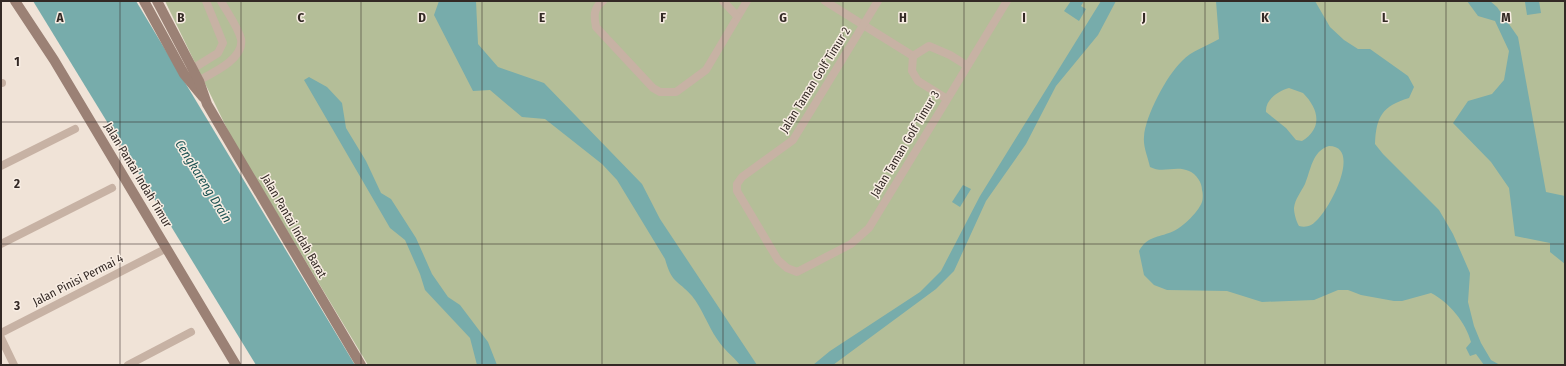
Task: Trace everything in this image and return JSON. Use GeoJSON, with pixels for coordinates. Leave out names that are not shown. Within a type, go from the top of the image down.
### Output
{"type":"FeatureCollection","features":[{"type":"Feature","properties":{"kind":"street","name":"Jalan Pantai Indah Timur"},"geometry":{"type":"LineString","coordinates":[[15,1],[58,66],[236,365]]}},
{"type":"Feature","properties":{"kind":"street","name":"Jalan Pantai Indah Barat"},"geometry":{"type":"LineString","coordinates":[[144,1],[189,71]]}},
{"type":"Feature","properties":{"kind":"street","name":"Jalan Pantai Indah Barat"},"geometry":{"type":"LineString","coordinates":[[157,1],[195,83],[361,365]]}},
{"type":"Feature","properties":{"kind":"street"},"geometry":{"type":"LineString","coordinates":[[189,71],[218,54],[223,43],[206,1]]}},
{"type":"Feature","properties":{"kind":"street"},"geometry":{"type":"LineString","coordinates":[[195,83],[226,66],[238,53],[241,45],[241,38],[221,1]]}},
{"type":"Feature","properties":{"kind":"street"},"geometry":{"type":"LineString","coordinates":[[603,1],[598,4],[594,16],[596,27],[653,88],[660,92],[676,92],[706,70],[747,1]]}},
{"type":"Feature","properties":{"kind":"street"},"geometry":{"type":"LineString","coordinates":[[723,1],[737,16]]}},
{"type":"Feature","properties":{"kind":"street"},"geometry":{"type":"LineString","coordinates":[[825,1],[913,56]]}},
{"type":"Feature","properties":{"kind":"street","name":"Jalan Taman Golf Timur 2"},"geometry":{"type":"LineString","coordinates":[[797,272],[787,268],[778,260],[737,191],[737,184],[742,177],[793,140],[878,1]]}},
{"type":"Feature","properties":{"kind":"street","name":"Jalan Taman Golf Timur 3"},"geometry":{"type":"LineString","coordinates":[[797,272],[851,244],[869,228],[966,65],[1007,1]]}},
{"type":"Feature","properties":{"kind":"street"},"geometry":{"type":"LineString","coordinates":[[913,56],[929,46],[950,55],[966,65]]}},
{"type":"Feature","properties":{"kind":"street"},"geometry":{"type":"LineString","coordinates":[[913,56],[912,71],[918,81],[947,99]]}},
{"type":"Feature","properties":{"kind":"street"},"geometry":{"type":"LineString","coordinates":[[1,166],[75,129]]}},
{"type":"Feature","properties":{"kind":"street"},"geometry":{"type":"LineString","coordinates":[[1,244],[112,188]]}},
{"type":"Feature","properties":{"kind":"street","name":"Jalan Pinisi Permai 4"},"geometry":{"type":"LineString","coordinates":[[1,333],[166,248]]}},
{"type":"Feature","properties":{"kind":"street"},"geometry":{"type":"LineString","coordinates":[[128,365],[191,332]]}},
{"type":"Feature","properties":{"kind":"street"},"geometry":{"type":"LineString","coordinates":[[1,338],[14,365]]}},
{"type":"Feature","properties":{"kind":"green space"},"geometry":{"type":"Polygon","coordinates":[[[165,1],[1565,1],[1565,365],[368,365],[232,139],[165,1]]]}},
{"type":"Feature","properties":{"kind":"water","name":"Cengkareng Drain"},"geometry":{"type":"Polygon","coordinates":[[[33,1],[136,1],[355,365],[256,365],[33,1]]]}},
{"type":"Feature","properties":{"kind":"water"},"geometry":{"type":"Polygon","coordinates":[[[439,1],[476,1],[478,44],[498,67],[544,83],[642,184],[660,219],[757,365],[740,365],[719,343],[696,301],[670,273],[665,259],[617,180],[602,164],[545,119],[522,117],[490,90],[473,91],[434,15],[439,1]]]}},
{"type":"Feature","properties":{"kind":"water"},"geometry":{"type":"Polygon","coordinates":[[[1071,1],[1084,1],[1081,6],[1086,9],[1079,21],[1064,11],[1071,1]]]}},
{"type":"Feature","properties":{"kind":"water"},"geometry":{"type":"Polygon","coordinates":[[[1101,1],[1116,1],[1098,35],[1056,86],[1026,144],[986,201],[954,271],[936,289],[833,365],[813,365],[830,351],[920,292],[941,271],[980,196],[1101,1]]]}},
{"type":"Feature","properties":{"kind":"water"},"geometry":{"type":"Polygon","coordinates":[[[1216,1],[1315,1],[1330,27],[1344,40],[1358,49],[1370,49],[1408,76],[1414,87],[1409,98],[1392,105],[1382,114],[1377,127],[1375,144],[1383,154],[1439,210],[1453,234],[1470,273],[1468,302],[1474,326],[1481,343],[1491,360],[1500,365],[1484,365],[1476,354],[1470,356],[1466,348],[1471,342],[1469,335],[1461,321],[1450,307],[1431,293],[1402,301],[1394,301],[1361,295],[1348,290],[1338,290],[1314,300],[1262,302],[1227,291],[1167,290],[1154,285],[1144,275],[1139,251],[1142,246],[1148,240],[1173,231],[1183,225],[1197,211],[1202,202],[1203,196],[1200,181],[1192,172],[1184,169],[1160,170],[1150,167],[1144,141],[1145,128],[1148,118],[1158,96],[1176,67],[1190,54],[1219,39],[1216,1]],[[1289,88],[1281,91],[1270,100],[1266,108],[1266,112],[1286,128],[1296,140],[1302,141],[1309,136],[1316,124],[1315,112],[1313,105],[1303,93],[1289,88]],[[1329,146],[1323,148],[1319,152],[1298,196],[1294,212],[1299,226],[1310,226],[1318,219],[1333,196],[1339,182],[1343,169],[1343,157],[1339,149],[1329,146]]]}},
{"type":"Feature","properties":{"kind":"water"},"geometry":{"type":"Polygon","coordinates":[[[1467,1],[1490,1],[1497,7],[1518,37],[1546,192],[1565,196],[1565,264],[1550,252],[1550,243],[1515,236],[1509,188],[1491,162],[1453,123],[1468,101],[1492,94],[1504,80],[1509,51],[1495,21],[1478,16],[1467,1]]]}},
{"type":"Feature","properties":{"kind":"water"},"geometry":{"type":"Polygon","coordinates":[[[1539,1],[1541,13],[1527,15],[1525,2],[1539,1]]]}},
{"type":"Feature","properties":{"kind":"water"},"geometry":{"type":"Polygon","coordinates":[[[309,77],[327,87],[342,103],[346,128],[366,161],[381,193],[391,199],[416,238],[432,274],[448,297],[460,305],[488,342],[497,365],[477,365],[470,338],[425,290],[420,274],[405,240],[390,228],[304,80],[309,77]]]}},
{"type":"Feature","properties":{"kind":"water"},"geometry":{"type":"Polygon","coordinates":[[[963,185],[971,189],[960,207],[952,202],[963,185]]]}}]}
